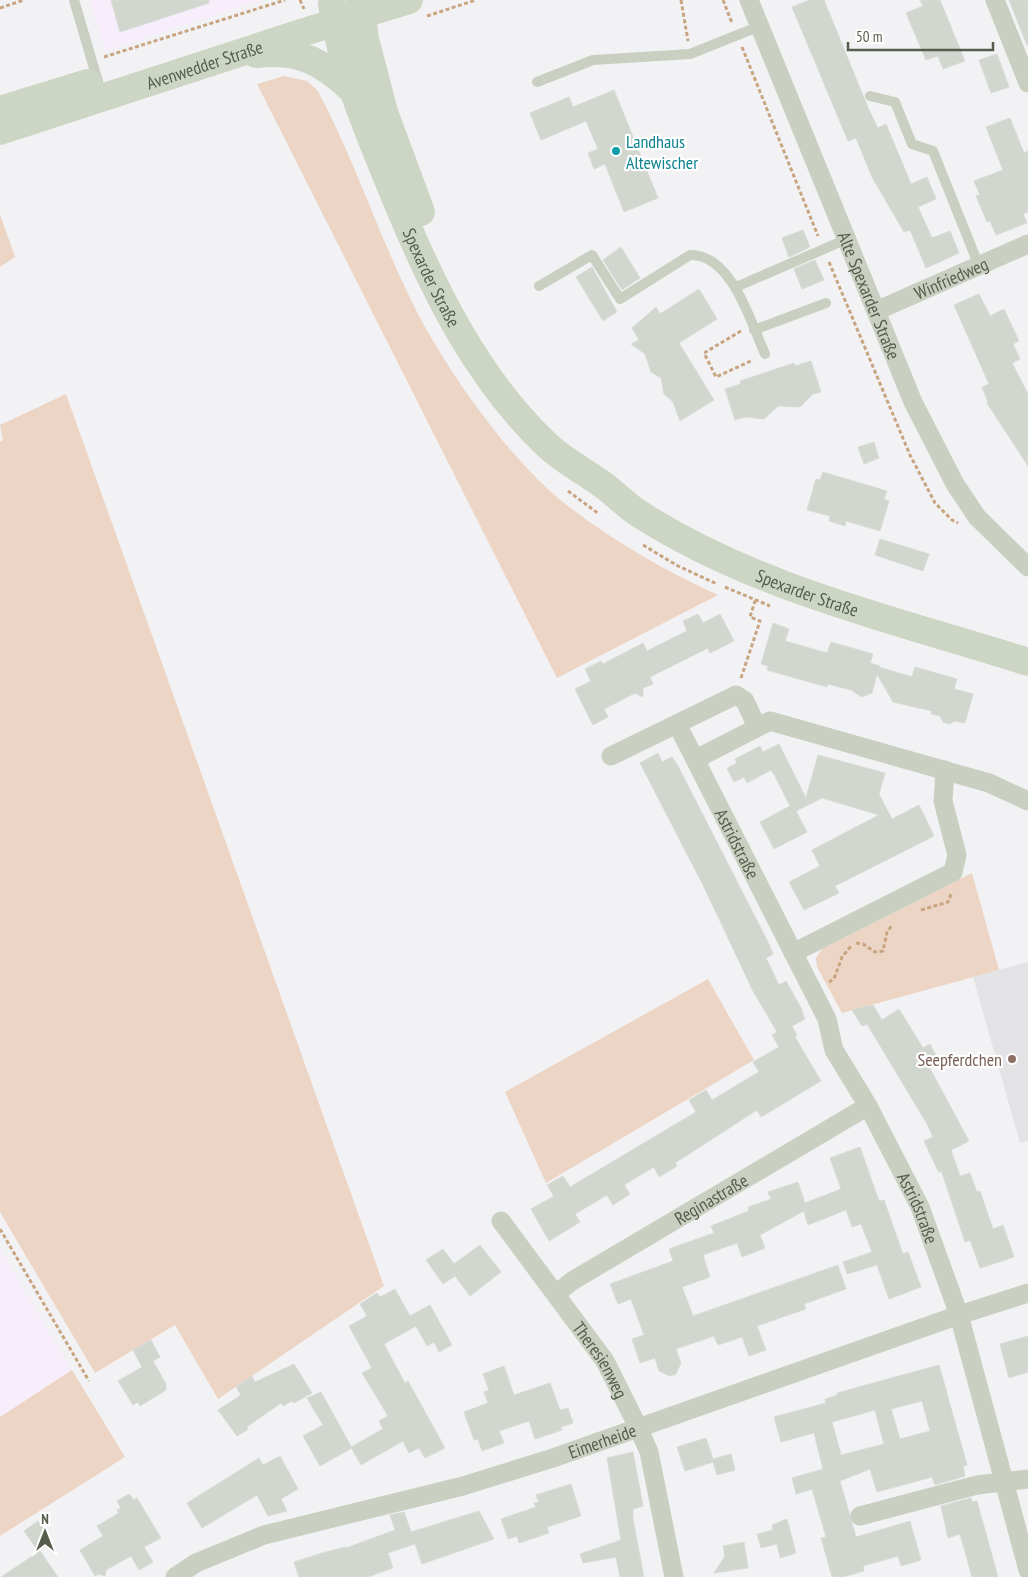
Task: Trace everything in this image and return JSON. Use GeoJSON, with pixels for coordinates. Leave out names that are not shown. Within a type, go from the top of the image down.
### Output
{"type":"FeatureCollection","features":[{"type":"Feature","properties":{"kind":"main road","name":"Avenwedder Straße"},"geometry":{"type":"LineString","coordinates":[[0,131],[97,79],[223,58],[347,8]]}},
{"type":"Feature","properties":{"kind":"main road","name":"Avenwedder Straße"},"geometry":{"type":"LineString","coordinates":[[0,110],[97,79],[347,8],[415,9]]}},
{"type":"Feature","properties":{"kind":"main road","name":"Spexarder Straße"},"geometry":{"type":"LineString","coordinates":[[347,8],[351,89],[415,246],[456,326],[491,380],[547,445],[569,463],[604,485],[637,512],[735,564],[846,605],[1028,662]]}},
{"type":"Feature","properties":{"kind":"main road","name":"Spexarder Straße"},"geometry":{"type":"LineString","coordinates":[[347,8],[365,39],[384,112],[431,240],[473,323],[504,369],[604,485]]}},
{"type":"Feature","properties":{"kind":"main road"},"geometry":{"type":"LineString","coordinates":[[223,58],[266,53],[301,55],[316,61],[339,77],[351,89]]}},
{"type":"Feature","properties":{"kind":"street","name":"Alte Spexarder Straße"},"geometry":{"type":"LineString","coordinates":[[749,0],[913,402],[955,484],[977,517],[1028,567]]}},
{"type":"Feature","properties":{"kind":"street"},"geometry":{"type":"LineString","coordinates":[[996,0],[1028,83]]}},
{"type":"Feature","properties":{"kind":"street","name":"Winfriedweg"},"geometry":{"type":"LineString","coordinates":[[876,311],[1028,244]]}},
{"type":"Feature","properties":{"kind":"street"},"geometry":{"type":"LineString","coordinates":[[611,756],[736,695],[745,701],[757,727]]}},
{"type":"Feature","properties":{"kind":"street"},"geometry":{"type":"LineString","coordinates":[[696,759],[770,720],[989,783],[1028,801]]}},
{"type":"Feature","properties":{"kind":"street","name":"Astridstraße"},"geometry":{"type":"LineString","coordinates":[[677,724],[827,1019],[834,1050],[868,1106],[920,1207],[959,1315],[1028,1570]]}},
{"type":"Feature","properties":{"kind":"street"},"geometry":{"type":"LineString","coordinates":[[794,953],[953,872],[957,855],[943,801],[945,770]]}},
{"type":"Feature","properties":{"kind":"street","name":"Reginastraße"},"geometry":{"type":"LineString","coordinates":[[556,1294],[572,1281],[868,1106]]}},
{"type":"Feature","properties":{"kind":"street","name":"Theresienweg"},"geometry":{"type":"LineString","coordinates":[[501,1221],[605,1361],[638,1427],[649,1452],[674,1577]]}},
{"type":"Feature","properties":{"kind":"street","name":"Eimerheide"},"geometry":{"type":"LineString","coordinates":[[175,1577],[196,1563],[264,1535],[463,1486],[553,1458],[959,1315],[1028,1293]]}},
{"type":"Feature","properties":{"kind":"street"},"geometry":{"type":"LineString","coordinates":[[860,1516],[977,1485],[1028,1479]]}},
{"type":"Feature","properties":{"kind":"lane"},"geometry":{"type":"LineString","coordinates":[[74,0],[97,79]]}},
{"type":"Feature","properties":{"kind":"lane"},"geometry":{"type":"LineString","coordinates":[[537,82],[593,60],[690,54],[760,26]]}},
{"type":"Feature","properties":{"kind":"lane"},"geometry":{"type":"LineString","coordinates":[[870,96],[895,102],[912,144],[933,152],[979,266]]}},
{"type":"Feature","properties":{"kind":"lane"},"geometry":{"type":"LineString","coordinates":[[736,287],[847,239]]}},
{"type":"Feature","properties":{"kind":"lane"},"geometry":{"type":"LineString","coordinates":[[539,286],[592,255],[620,299],[690,255],[701,255],[712,260],[736,287],[765,354]]}},
{"type":"Feature","properties":{"kind":"lane"},"geometry":{"type":"LineString","coordinates":[[753,327],[826,303]]}},
{"type":"Feature","properties":{"kind":"path"},"geometry":{"type":"LineString","coordinates":[[0,8],[24,0]]}},
{"type":"Feature","properties":{"kind":"path"},"geometry":{"type":"LineString","coordinates":[[97,79],[285,0]]}},
{"type":"Feature","properties":{"kind":"path"},"geometry":{"type":"LineString","coordinates":[[415,9],[476,0]]}},
{"type":"Feature","properties":{"kind":"path"},"geometry":{"type":"LineString","coordinates":[[681,0],[690,54]]}},
{"type":"Feature","properties":{"kind":"path"},"geometry":{"type":"LineString","coordinates":[[723,0],[823,248],[910,455],[935,503],[952,520],[965,527],[977,517]]}},
{"type":"Feature","properties":{"kind":"path"},"geometry":{"type":"LineString","coordinates":[[753,327],[704,353],[716,377],[765,354]]}},
{"type":"Feature","properties":{"kind":"path"},"geometry":{"type":"LineString","coordinates":[[563,486],[601,515]]}},
{"type":"Feature","properties":{"kind":"path"},"geometry":{"type":"LineString","coordinates":[[640,543],[678,566],[772,607]]}},
{"type":"Feature","properties":{"kind":"path"},"geometry":{"type":"LineString","coordinates":[[736,695],[760,621],[750,617],[755,601]]}},
{"type":"Feature","properties":{"kind":"path"},"geometry":{"type":"LineString","coordinates":[[917,912],[948,902],[951,888],[946,875]]}},
{"type":"Feature","properties":{"kind":"path"},"geometry":{"type":"LineString","coordinates":[[813,991],[834,980],[842,957],[855,943],[863,944],[875,952],[883,951],[886,947],[887,932],[893,922]]}},
{"type":"Feature","properties":{"kind":"path"},"geometry":{"type":"LineString","coordinates":[[0,1229],[89,1381]]}},
{"type":"Feature","properties":{"kind":"shaded area"},"geometry":{"type":"Polygon","coordinates":[[[89,0],[263,0],[105,51],[89,0]]]}},
{"type":"Feature","properties":{"kind":"shaded area"},"geometry":{"type":"Polygon","coordinates":[[[284,76],[307,81],[318,91],[331,116],[398,272],[423,324],[457,379],[498,435],[542,483],[581,516],[638,553],[718,595],[557,678],[257,84],[284,76]]]}},
{"type":"Feature","properties":{"kind":"shaded area"},"geometry":{"type":"Polygon","coordinates":[[[0,214],[15,257],[0,267],[0,214]]]}},
{"type":"Feature","properties":{"kind":"shaded area"},"geometry":{"type":"Polygon","coordinates":[[[66,394],[384,1286],[218,1399],[175,1325],[95,1373],[0,1212],[0,442],[3,440],[0,425],[66,394]]]}},
{"type":"Feature","properties":{"kind":"shaded area"},"geometry":{"type":"Polygon","coordinates":[[[972,873],[999,970],[842,1013],[817,967],[816,958],[822,949],[972,873]]]}},
{"type":"Feature","properties":{"kind":"shaded area","name":"Seepferdchen"},"geometry":{"type":"Polygon","coordinates":[[[1028,962],[1028,1140],[1020,1143],[973,977],[1028,962]]]}},
{"type":"Feature","properties":{"kind":"shaded area"},"geometry":{"type":"Polygon","coordinates":[[[708,979],[754,1060],[546,1183],[505,1092],[708,979]]]}},
{"type":"Feature","properties":{"kind":"shaded area"},"geometry":{"type":"Polygon","coordinates":[[[0,1249],[72,1370],[0,1417],[0,1249]]]}},
{"type":"Feature","properties":{"kind":"shaded area"},"geometry":{"type":"Polygon","coordinates":[[[72,1370],[125,1457],[0,1536],[0,1417],[72,1370]]]}},
{"type":"Feature","properties":{"kind":"building"},"geometry":{"type":"Polygon","coordinates":[[[111,0],[209,0],[209,3],[120,32],[111,0]]]}},
{"type":"Feature","properties":{"kind":"building"},"geometry":{"type":"Polygon","coordinates":[[[810,0],[824,0],[869,110],[878,128],[886,124],[911,184],[927,177],[936,199],[918,207],[932,238],[950,231],[959,253],[926,268],[910,230],[904,232],[872,177],[856,138],[848,141],[792,7],[810,0]]]}},
{"type":"Feature","properties":{"kind":"building"},"geometry":{"type":"Polygon","coordinates":[[[920,0],[940,0],[965,61],[943,69],[938,56],[926,60],[906,13],[923,6],[920,0]]]}},
{"type":"Feature","properties":{"kind":"building"},"geometry":{"type":"Polygon","coordinates":[[[1009,0],[1028,0],[1028,45],[1027,45],[1009,0]]]}},
{"type":"Feature","properties":{"kind":"building"},"geometry":{"type":"Polygon","coordinates":[[[997,54],[1009,87],[991,93],[979,60],[997,54]]]}},
{"type":"Feature","properties":{"kind":"building","name":"Landhaus Altewischer"},"geometry":{"type":"Polygon","coordinates":[[[614,90],[658,198],[624,212],[605,164],[594,169],[588,153],[598,149],[586,121],[541,140],[530,113],[569,97],[573,107],[614,90]]]}},
{"type":"Feature","properties":{"kind":"building"},"geometry":{"type":"Polygon","coordinates":[[[1010,118],[1024,153],[1028,151],[1028,212],[1023,214],[1027,223],[996,235],[990,221],[987,222],[976,196],[980,195],[974,181],[1003,170],[986,127],[1010,118]]]}},
{"type":"Feature","properties":{"kind":"building"},"geometry":{"type":"Polygon","coordinates":[[[803,230],[810,247],[789,257],[782,238],[803,230]]]}},
{"type":"Feature","properties":{"kind":"building"},"geometry":{"type":"Polygon","coordinates":[[[621,247],[640,278],[622,290],[603,260],[621,247]]]}},
{"type":"Feature","properties":{"kind":"building"},"geometry":{"type":"Polygon","coordinates":[[[815,260],[824,280],[802,289],[794,269],[815,260]]]}},
{"type":"Feature","properties":{"kind":"building"},"geometry":{"type":"Polygon","coordinates":[[[592,267],[617,312],[603,321],[576,277],[592,267]]]}},
{"type":"Feature","properties":{"kind":"building"},"geometry":{"type":"Polygon","coordinates":[[[699,289],[717,319],[679,343],[714,400],[680,421],[673,402],[664,394],[661,378],[651,372],[645,354],[631,344],[639,340],[632,328],[656,307],[660,314],[699,289]]]}},
{"type":"Feature","properties":{"kind":"building"},"geometry":{"type":"Polygon","coordinates":[[[979,294],[990,316],[1004,309],[1019,341],[1013,344],[1020,359],[1012,363],[1028,394],[1028,466],[987,403],[982,387],[989,384],[954,305],[979,294]]]}},
{"type":"Feature","properties":{"kind":"building"},"geometry":{"type":"Polygon","coordinates":[[[811,361],[821,392],[813,394],[800,407],[778,406],[764,419],[745,417],[735,420],[725,389],[741,384],[740,381],[794,363],[795,366],[811,361]]]}},
{"type":"Feature","properties":{"kind":"building"},"geometry":{"type":"Polygon","coordinates":[[[874,442],[879,458],[864,464],[858,447],[874,442]]]}},
{"type":"Feature","properties":{"kind":"building"},"geometry":{"type":"Polygon","coordinates":[[[823,472],[887,491],[884,499],[889,501],[880,531],[846,521],[845,526],[829,521],[830,516],[807,510],[816,479],[820,480],[823,472]]]}},
{"type":"Feature","properties":{"kind":"building"},"geometry":{"type":"Polygon","coordinates":[[[880,539],[929,554],[923,571],[875,555],[880,539]]]}},
{"type":"Feature","properties":{"kind":"building"},"geometry":{"type":"Polygon","coordinates":[[[698,614],[703,623],[720,614],[734,641],[710,653],[708,648],[650,677],[653,684],[643,688],[643,697],[635,693],[604,709],[608,717],[593,725],[575,689],[591,681],[585,669],[601,661],[603,664],[643,643],[647,651],[687,631],[683,621],[698,614]]]}},
{"type":"Feature","properties":{"kind":"building"},"geometry":{"type":"Polygon","coordinates":[[[773,623],[789,629],[785,641],[827,653],[831,642],[873,654],[870,663],[912,677],[915,667],[957,679],[954,689],[973,694],[965,723],[955,721],[950,724],[943,722],[940,716],[931,714],[932,711],[893,702],[877,674],[872,693],[862,697],[851,690],[828,684],[827,687],[767,670],[768,666],[761,664],[773,623]]]}},
{"type":"Feature","properties":{"kind":"building"},"geometry":{"type":"Polygon","coordinates":[[[779,744],[806,798],[818,755],[885,773],[879,794],[892,819],[919,805],[934,836],[835,886],[839,893],[804,910],[789,882],[820,866],[812,850],[879,815],[822,798],[796,811],[807,832],[774,849],[760,822],[790,806],[775,776],[771,770],[747,783],[744,777],[734,782],[727,768],[737,763],[735,759],[760,746],[763,752],[779,744]]]}},
{"type":"Feature","properties":{"kind":"building"},"geometry":{"type":"Polygon","coordinates":[[[658,753],[662,762],[672,757],[678,766],[769,944],[773,954],[766,958],[779,985],[786,981],[801,1008],[805,1019],[792,1026],[797,1035],[795,1037],[821,1081],[761,1117],[757,1110],[675,1163],[677,1166],[659,1177],[654,1167],[624,1185],[630,1194],[613,1205],[607,1195],[575,1214],[580,1222],[549,1241],[531,1209],[554,1196],[547,1185],[563,1176],[570,1187],[696,1112],[689,1100],[706,1090],[712,1100],[759,1072],[753,1062],[779,1047],[772,1035],[777,1032],[753,991],[704,887],[640,763],[658,753]]]}},
{"type":"Feature","properties":{"kind":"building"},"geometry":{"type":"Polygon","coordinates":[[[873,1005],[882,1020],[899,1009],[923,1048],[930,1044],[937,1057],[927,1063],[969,1141],[951,1150],[960,1176],[970,1173],[977,1192],[980,1191],[993,1229],[1003,1225],[1014,1257],[980,1268],[970,1240],[965,1242],[941,1170],[939,1173],[924,1141],[933,1137],[927,1124],[867,1024],[862,1026],[852,1010],[873,1005]]]}},
{"type":"Feature","properties":{"kind":"building"},"geometry":{"type":"Polygon","coordinates":[[[860,1147],[879,1201],[884,1200],[903,1254],[908,1252],[921,1287],[889,1299],[877,1265],[847,1274],[843,1262],[872,1252],[861,1224],[852,1227],[846,1210],[808,1225],[804,1211],[760,1235],[765,1248],[742,1257],[737,1243],[703,1255],[710,1277],[682,1287],[693,1316],[838,1265],[846,1289],[804,1304],[806,1309],[757,1326],[766,1350],[749,1356],[742,1337],[718,1345],[714,1336],[676,1349],[681,1363],[676,1374],[670,1376],[659,1371],[655,1358],[640,1363],[632,1339],[644,1335],[631,1299],[618,1304],[610,1284],[673,1261],[669,1249],[714,1233],[711,1226],[749,1211],[748,1207],[771,1199],[768,1192],[798,1182],[805,1203],[841,1189],[830,1158],[860,1147]]]}},
{"type":"Feature","properties":{"kind":"building"},"geometry":{"type":"Polygon","coordinates":[[[480,1245],[501,1272],[470,1296],[455,1276],[443,1284],[426,1260],[443,1249],[454,1264],[480,1245]]]}},
{"type":"Feature","properties":{"kind":"building"},"geometry":{"type":"Polygon","coordinates":[[[395,1289],[410,1316],[430,1305],[452,1345],[439,1352],[434,1342],[427,1346],[416,1326],[384,1344],[405,1383],[408,1381],[445,1448],[425,1458],[419,1448],[409,1453],[403,1441],[361,1465],[351,1447],[383,1429],[379,1421],[388,1416],[362,1373],[372,1368],[349,1326],[367,1316],[360,1304],[377,1293],[380,1297],[395,1289]]]}},
{"type":"Feature","properties":{"kind":"building"},"geometry":{"type":"Polygon","coordinates":[[[1028,1336],[1028,1372],[1009,1378],[1000,1344],[1028,1336]]]}},
{"type":"Feature","properties":{"kind":"building"},"geometry":{"type":"Polygon","coordinates":[[[151,1340],[160,1357],[153,1361],[166,1384],[166,1390],[140,1406],[138,1402],[133,1405],[118,1381],[142,1367],[133,1350],[151,1340]]]}},
{"type":"Feature","properties":{"kind":"building"},"geometry":{"type":"Polygon","coordinates":[[[294,1364],[312,1393],[294,1403],[292,1401],[283,1406],[281,1403],[237,1436],[218,1410],[241,1395],[236,1387],[252,1376],[255,1382],[294,1364]]]}},
{"type":"Feature","properties":{"kind":"building"},"geometry":{"type":"Polygon","coordinates":[[[939,1365],[967,1465],[963,1466],[965,1476],[935,1485],[932,1477],[877,1492],[870,1469],[840,1481],[856,1537],[910,1521],[921,1560],[901,1566],[898,1556],[863,1566],[864,1571],[843,1577],[832,1577],[821,1538],[826,1537],[812,1489],[796,1494],[792,1478],[823,1469],[814,1433],[781,1442],[774,1417],[826,1403],[825,1399],[838,1395],[837,1393],[939,1365]],[[922,1401],[891,1409],[900,1439],[930,1431],[922,1401]],[[875,1410],[832,1422],[841,1455],[884,1444],[875,1410]]]}},
{"type":"Feature","properties":{"kind":"building"},"geometry":{"type":"Polygon","coordinates":[[[504,1366],[514,1395],[550,1383],[560,1410],[568,1408],[573,1423],[561,1427],[562,1430],[535,1439],[529,1421],[499,1431],[504,1443],[482,1451],[478,1439],[474,1440],[464,1412],[488,1403],[484,1392],[489,1390],[483,1374],[504,1366]]]}},
{"type":"Feature","properties":{"kind":"building"},"geometry":{"type":"Polygon","coordinates":[[[321,1392],[352,1448],[320,1466],[303,1436],[323,1425],[307,1398],[321,1392]]]}},
{"type":"Feature","properties":{"kind":"building"},"geometry":{"type":"Polygon","coordinates":[[[706,1438],[713,1459],[731,1454],[735,1470],[717,1475],[713,1462],[685,1471],[677,1447],[706,1438]]]}},
{"type":"Feature","properties":{"kind":"building"},"geometry":{"type":"Polygon","coordinates":[[[633,1452],[643,1506],[633,1509],[633,1519],[644,1577],[620,1577],[616,1557],[583,1563],[580,1554],[621,1540],[607,1458],[633,1452]]]}},
{"type":"Feature","properties":{"kind":"building"},"geometry":{"type":"Polygon","coordinates":[[[280,1456],[298,1489],[281,1499],[287,1511],[268,1516],[257,1495],[202,1528],[187,1503],[259,1458],[263,1465],[280,1456]]]}},
{"type":"Feature","properties":{"kind":"building"},"geometry":{"type":"Polygon","coordinates":[[[571,1484],[581,1516],[547,1527],[549,1533],[519,1543],[517,1536],[508,1539],[501,1519],[536,1507],[534,1503],[539,1502],[536,1495],[571,1484]]]}},
{"type":"Feature","properties":{"kind":"building"},"geometry":{"type":"Polygon","coordinates":[[[129,1494],[134,1500],[137,1498],[161,1538],[144,1547],[153,1562],[139,1570],[131,1556],[106,1570],[105,1576],[99,1574],[95,1576],[80,1550],[103,1536],[97,1526],[119,1513],[117,1510],[121,1508],[117,1501],[129,1494]]]}},
{"type":"Feature","properties":{"kind":"building"},"geometry":{"type":"Polygon","coordinates":[[[971,1498],[972,1502],[977,1501],[998,1577],[972,1577],[960,1534],[948,1538],[941,1506],[971,1498]]]}},
{"type":"Feature","properties":{"kind":"building"},"geometry":{"type":"Polygon","coordinates":[[[479,1511],[494,1539],[422,1564],[415,1544],[388,1553],[393,1568],[368,1577],[299,1577],[294,1562],[346,1548],[395,1530],[390,1515],[404,1512],[411,1532],[479,1511]]]}},
{"type":"Feature","properties":{"kind":"building"},"geometry":{"type":"Polygon","coordinates":[[[787,1519],[796,1553],[780,1558],[777,1544],[761,1548],[757,1534],[773,1530],[772,1525],[787,1519]]]}},
{"type":"Feature","properties":{"kind":"building"},"geometry":{"type":"Polygon","coordinates":[[[38,1521],[52,1542],[38,1551],[24,1531],[38,1521]]]}},
{"type":"Feature","properties":{"kind":"building"},"geometry":{"type":"Polygon","coordinates":[[[744,1542],[748,1568],[714,1573],[725,1556],[723,1546],[744,1542]]]}},
{"type":"Feature","properties":{"kind":"building"},"geometry":{"type":"Polygon","coordinates":[[[40,1551],[58,1577],[1,1577],[40,1551]]]}},
{"type":"Feature","properties":{"kind":"place","name":"Landhaus Altewischer"},"geometry":{"type":"Point","coordinates":[616,151]}},
{"type":"Feature","properties":{"kind":"place","name":"Seepferdchen"},"geometry":{"type":"Point","coordinates":[1012,1059]}}]}
